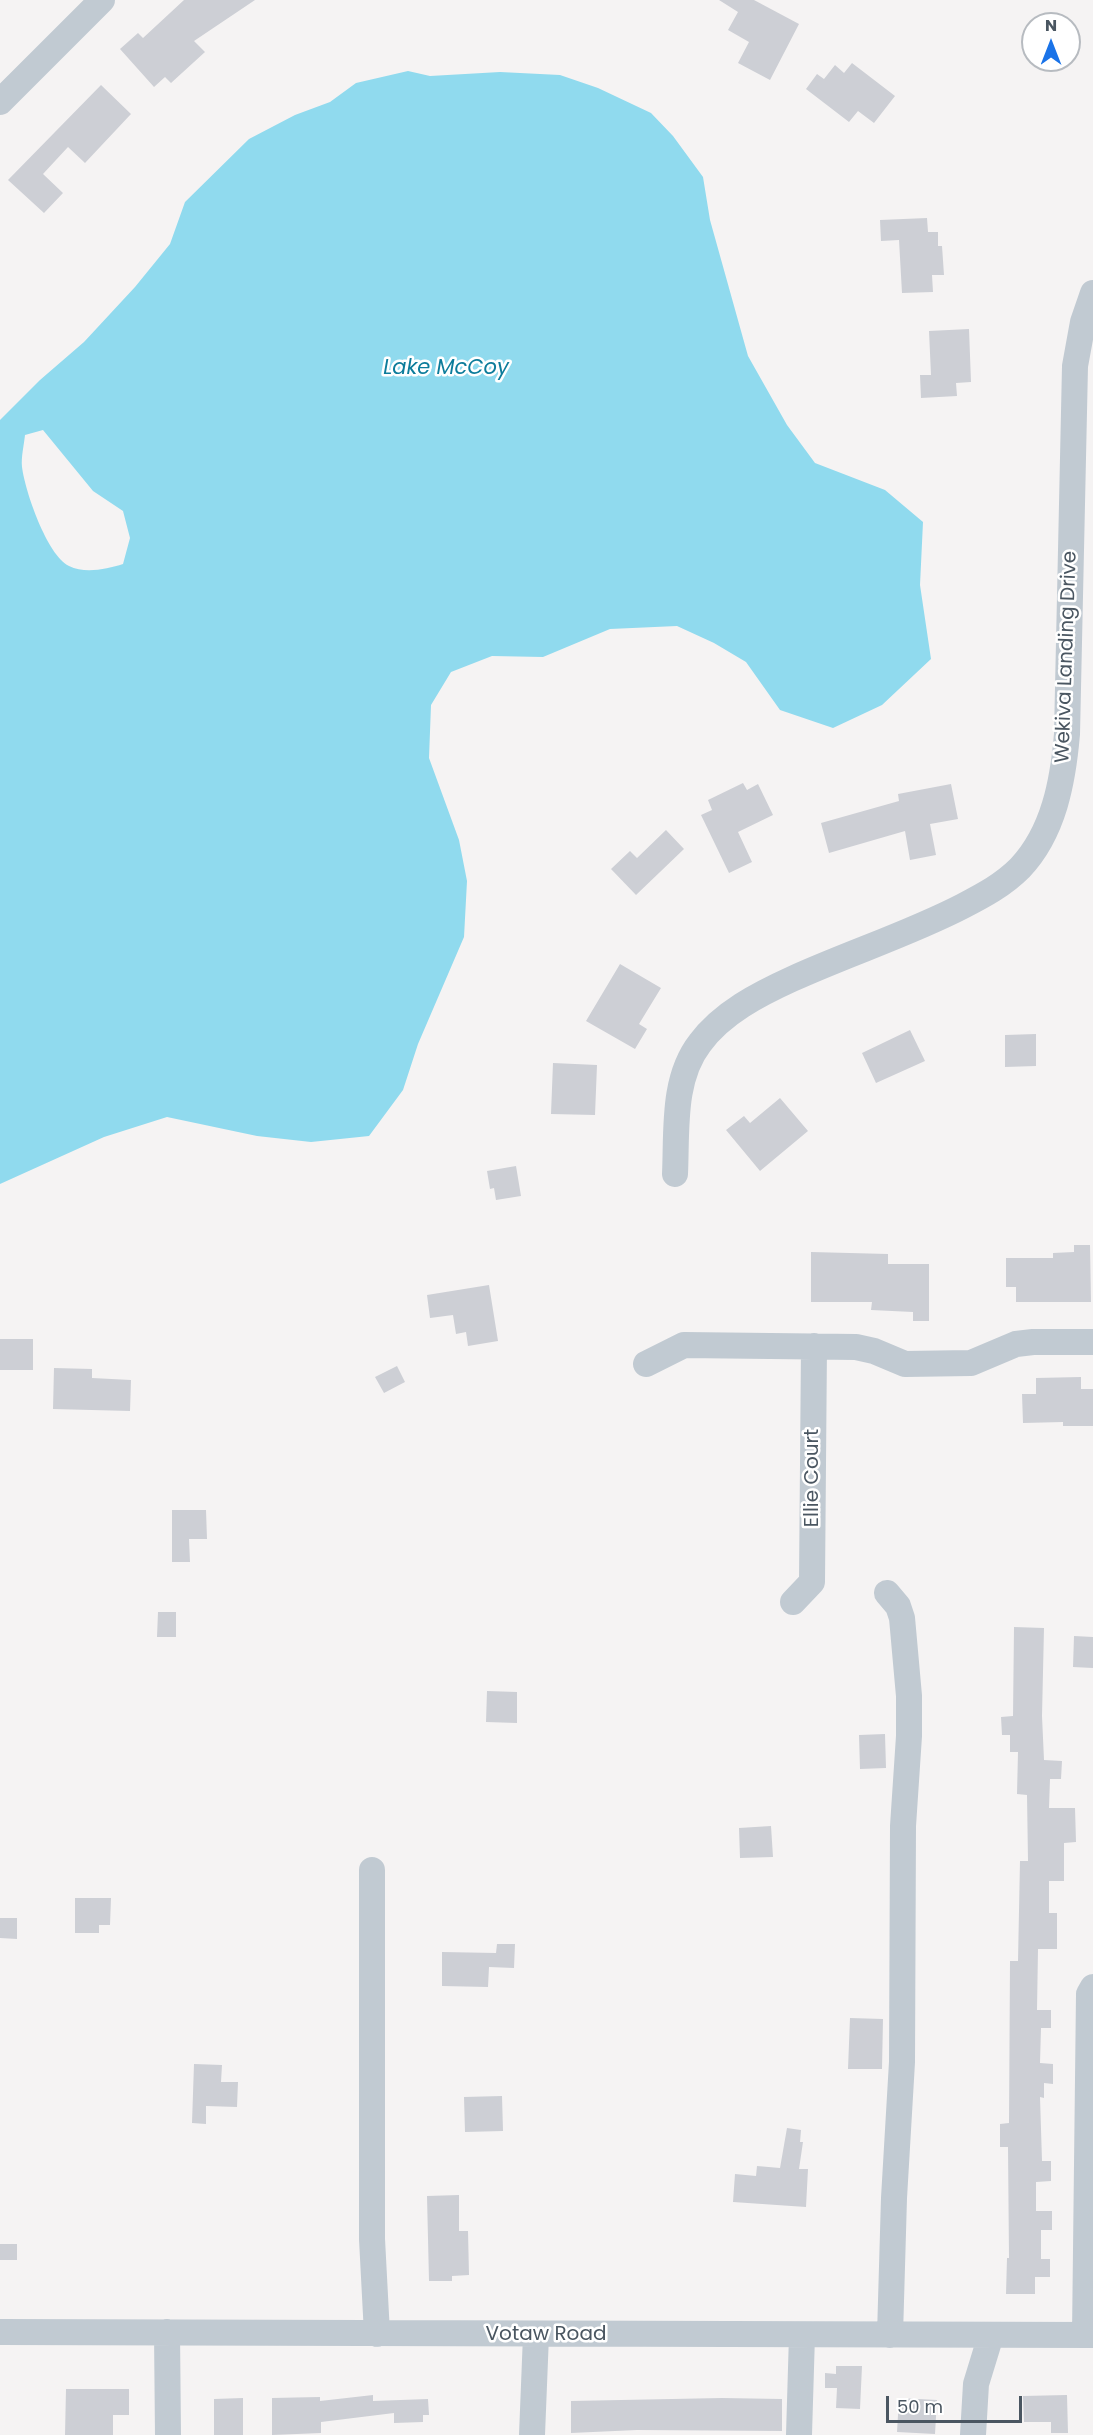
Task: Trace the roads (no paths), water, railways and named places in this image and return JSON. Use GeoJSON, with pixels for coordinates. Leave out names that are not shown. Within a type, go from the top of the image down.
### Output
{"type":"FeatureCollection","features":[{"type":"Feature","properties":{"kind":"street"},"geometry":{"type":"LineString","coordinates":[[0,102],[102,0]]}},
{"type":"Feature","properties":{"kind":"street","name":"Wekiva Landing Drive"},"geometry":{"type":"LineString","coordinates":[[675,1174],[681,1081],[699,1043],[725,1017],[765,992],[819,967],[936,920],[1002,886],[1022,866],[1047,827],[1061,787],[1066,744],[1075,366],[1083,322],[1093,293]]}},
{"type":"Feature","properties":{"kind":"street"},"geometry":{"type":"LineString","coordinates":[[646,1364],[684,1345],[856,1347],[874,1351],[905,1364],[927,1364],[971,1363],[1016,1344],[1093,1342]]}},
{"type":"Feature","properties":{"kind":"street","name":"Ellie Court"},"geometry":{"type":"LineString","coordinates":[[793,1602],[812,1582],[814,1346]]}},
{"type":"Feature","properties":{"kind":"street"},"geometry":{"type":"LineString","coordinates":[[887,1593],[898,1606],[902,1618],[909,1696],[909,1737],[903,1826],[902,2062],[894,2198],[890,2335]]}},
{"type":"Feature","properties":{"kind":"street"},"geometry":{"type":"LineString","coordinates":[[372,1870],[372,2239],[377,2334]]}},
{"type":"Feature","properties":{"kind":"street"},"geometry":{"type":"LineString","coordinates":[[1089,2335],[1089,1994],[1093,1987]]}},
{"type":"Feature","properties":{"kind":"street","name":"Votaw Road"},"geometry":{"type":"LineString","coordinates":[[0,2332],[1089,2335]]}},
{"type":"Feature","properties":{"kind":"street"},"geometry":{"type":"LineString","coordinates":[[167,2332],[168,2435]]}},
{"type":"Feature","properties":{"kind":"street"},"geometry":{"type":"LineString","coordinates":[[532,2435],[536,2335]]}},
{"type":"Feature","properties":{"kind":"street"},"geometry":{"type":"LineString","coordinates":[[799,2435],[802,2335]]}},
{"type":"Feature","properties":{"kind":"street"},"geometry":{"type":"LineString","coordinates":[[973,2435],[976,2384],[991,2335]]}},
{"type":"Feature","properties":{"kind":"water","name":"Lake McCoy"},"geometry":{"type":"Polygon","coordinates":[[[408,71],[430,76],[500,72],[560,75],[598,88],[651,113],[673,136],[703,177],[710,220],[748,356],[787,425],[815,463],[885,490],[923,522],[920,585],[931,659],[882,705],[833,728],[780,710],[746,662],[714,643],[677,626],[610,629],[543,657],[492,656],[451,672],[431,705],[429,758],[459,840],[467,881],[464,937],[418,1044],[403,1090],[369,1136],[311,1142],[257,1136],[167,1117],[104,1137],[0,1184],[0,420],[40,380],[84,342],[135,287],[170,244],[185,202],[249,139],[295,115],[330,102],[356,83],[408,71]],[[43,430],[25,435],[22,467],[38,521],[61,560],[69,566],[82,570],[103,569],[123,564],[130,538],[123,511],[93,491],[43,430]]]}}]}
